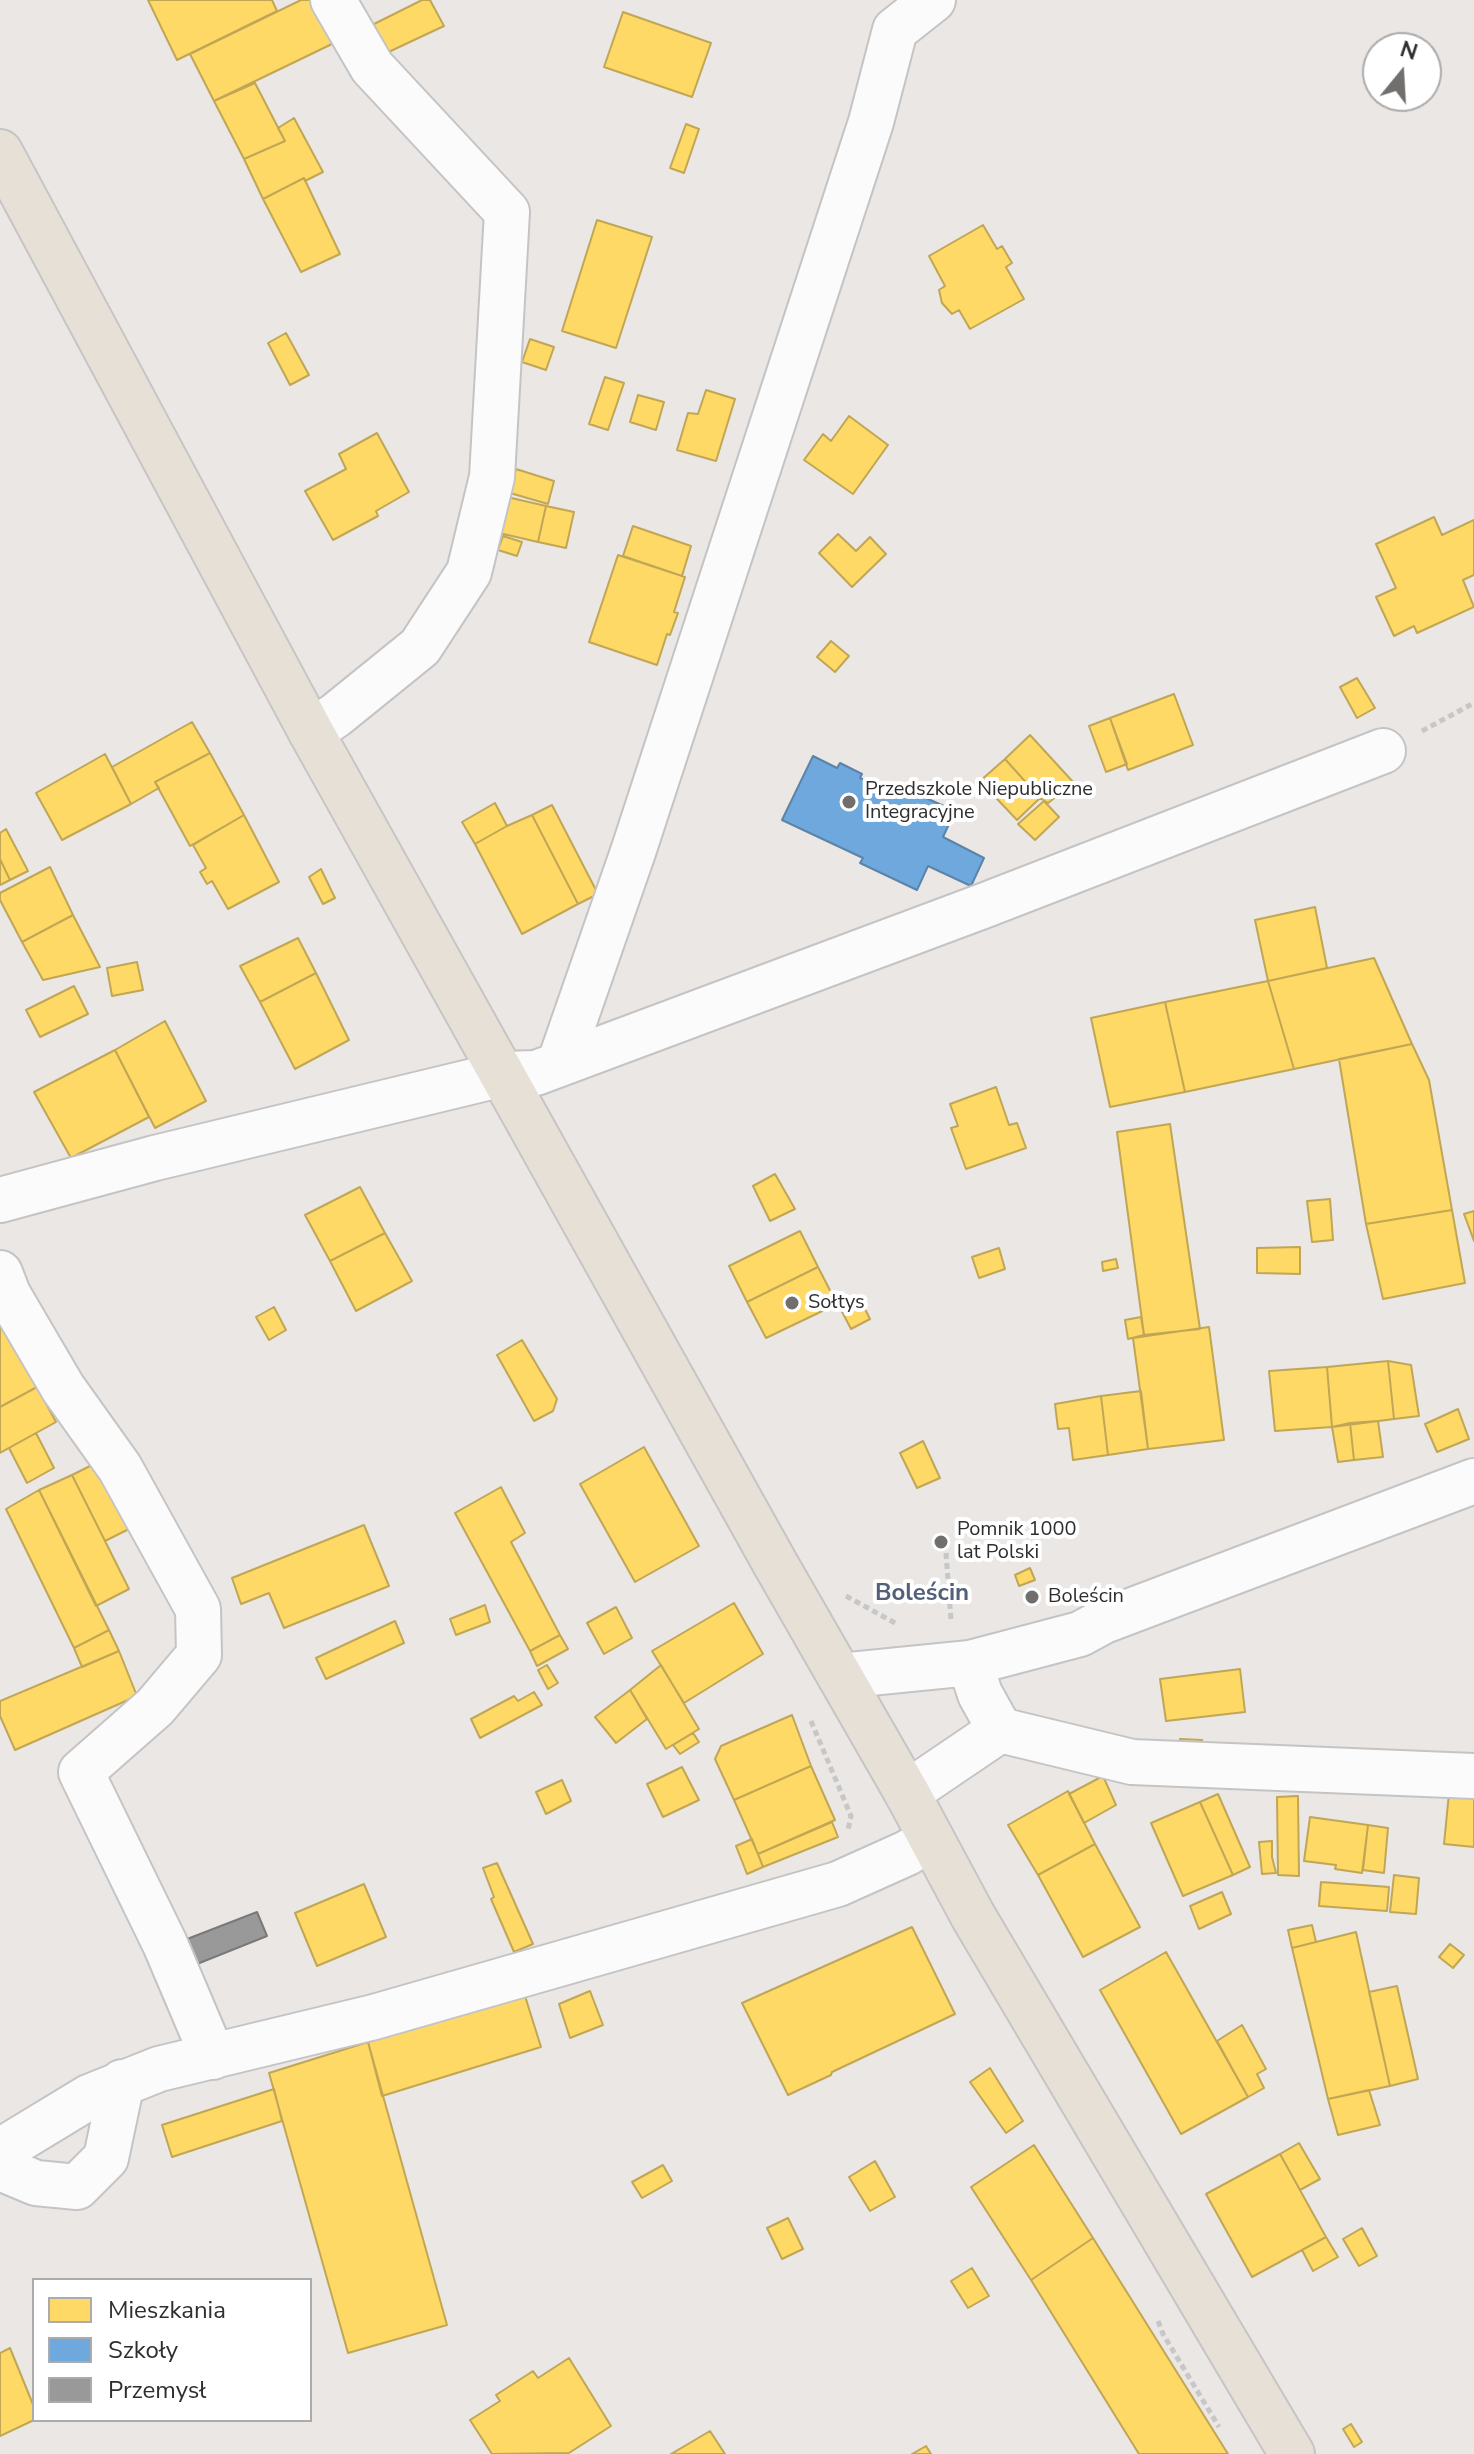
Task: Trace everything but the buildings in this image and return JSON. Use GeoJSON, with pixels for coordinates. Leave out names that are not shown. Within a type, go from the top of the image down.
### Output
{"type":"FeatureCollection","features":[{"type":"Feature","properties":{"kind":"main road"},"geometry":{"type":"LineString","coordinates":[[0,152],[311,732],[907,1793],[973,1916],[1292,2454]]}},
{"type":"Feature","properties":{"kind":"street"},"geometry":{"type":"LineString","coordinates":[[311,732],[420,647],[469,572],[492,477],[507,212],[372,67],[333,0]]}},
{"type":"Feature","properties":{"kind":"street"},"geometry":{"type":"LineString","coordinates":[[560,1062],[634,849],[869,129],[895,30],[933,0]]}},
{"type":"Feature","properties":{"kind":"street"},"geometry":{"type":"LineString","coordinates":[[0,1200],[155,1158],[503,1074],[536,1073],[983,906],[1383,751]]}},
{"type":"Feature","properties":{"kind":"street"},"geometry":{"type":"LineString","coordinates":[[0,1273],[8,1294],[63,1388],[120,1468],[198,1609],[199,1655],[155,1707],[81,1772],[165,1944],[213,2057]]}},
{"type":"Feature","properties":{"kind":"street"},"geometry":{"type":"LineString","coordinates":[[840,1676],[960,1645],[1080,1634],[1104,1621],[1474,1481]]}},
{"type":"Feature","properties":{"kind":"street"},"geometry":{"type":"LineString","coordinates":[[960,1645],[980,1694],[1000,1730],[1132,1762],[1474,1776]]}},
{"type":"Feature","properties":{"kind":"street"},"geometry":{"type":"LineString","coordinates":[[907,1793],[1000,1730]]}},
{"type":"Feature","properties":{"kind":"street"},"geometry":{"type":"LineString","coordinates":[[0,2151],[89,2097],[159,2069],[374,2017],[838,1884],[931,1839]]}},
{"type":"Feature","properties":{"kind":"street"},"geometry":{"type":"LineString","coordinates":[[0,2168],[36,2183],[77,2187],[106,2158],[122,2082]]}},
{"type":"Feature","properties":{"kind":"path"},"geometry":{"type":"LineString","coordinates":[[1383,751],[1474,703]]}},
{"type":"Feature","properties":{"kind":"path"},"geometry":{"type":"LineString","coordinates":[[946,1553],[960,1645]]}},
{"type":"Feature","properties":{"kind":"path"},"geometry":{"type":"LineString","coordinates":[[835,1589],[858,1605],[907,1628]]}},
{"type":"Feature","properties":{"kind":"path"},"geometry":{"type":"LineString","coordinates":[[808,1716],[851,1816],[847,1833],[835,1849],[826,1853],[838,1884]]}},
{"type":"Feature","properties":{"kind":"place","name":"Przedszkole Niepubliczne Integracyjne"},"geometry":{"type":"Point","coordinates":[849,802]}},
{"type":"Feature","properties":{"kind":"place","name":"Sołtys"},"geometry":{"type":"Point","coordinates":[792,1303]}},
{"type":"Feature","properties":{"kind":"place","name":"Pomnik 1000 lat Polski"},"geometry":{"type":"Point","coordinates":[941,1542]}},
{"type":"Feature","properties":{"kind":"place","name":"Boleścin"},"geometry":{"type":"Point","coordinates":[1032,1597]}},
{"type":"Feature","properties":{"kind":"district","name":"Boleścin"},"geometry":{"type":"Point","coordinates":[922,1594]}}]}
